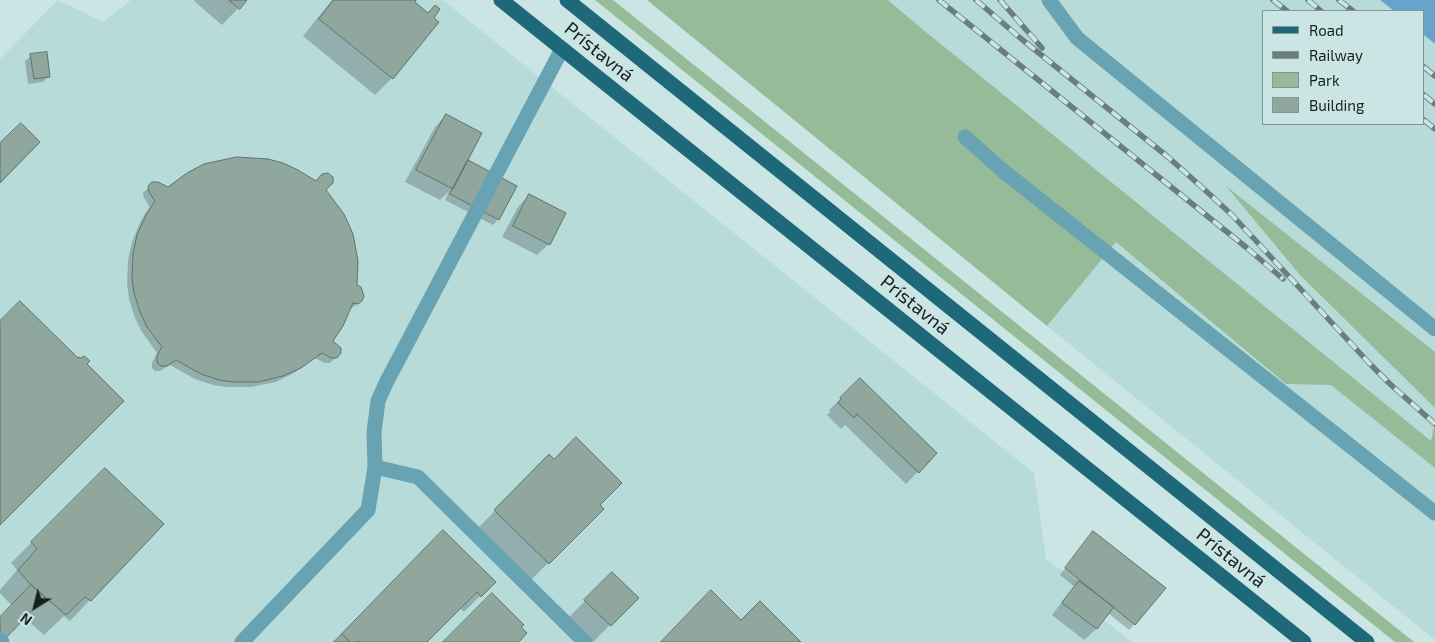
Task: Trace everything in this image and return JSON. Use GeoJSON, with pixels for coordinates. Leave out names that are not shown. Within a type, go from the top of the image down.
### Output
{"type":"FeatureCollection","features":[{"type":"Feature","properties":{"kind":"main road","name":"Prístavná"},"geometry":{"type":"LineString","coordinates":[[501,0],[1304,642]]}},
{"type":"Feature","properties":{"kind":"main road","name":"Prístavná"},"geometry":{"type":"LineString","coordinates":[[567,0],[1367,642]]}},
{"type":"Feature","properties":{"kind":"lane"},"geometry":{"type":"LineString","coordinates":[[1048,0],[1077,38],[1435,329]]}},
{"type":"Feature","properties":{"kind":"lane"},"geometry":{"type":"LineString","coordinates":[[242,642],[368,510],[375,467],[374,432],[378,401],[386,382],[562,49]]}},
{"type":"Feature","properties":{"kind":"lane"},"geometry":{"type":"LineString","coordinates":[[965,137],[1009,176],[1435,513]]}},
{"type":"Feature","properties":{"kind":"lane"},"geometry":{"type":"LineString","coordinates":[[375,467],[418,477],[586,642]]}},
{"type":"Feature","properties":{"kind":"shaded area"},"geometry":{"type":"Polygon","coordinates":[[[58,0],[103,22],[131,0],[443,0],[1034,473],[1046,559],[1078,582],[1063,603],[1097,629],[1104,620],[1132,642],[0,642],[0,59],[58,0]]]}},
{"type":"Feature","properties":{"kind":"shaded area"},"geometry":{"type":"Polygon","coordinates":[[[647,0],[1380,0],[1393,10],[1262,10],[1262,125],[1425,125],[1425,36],[1435,44],[1435,640],[647,0]]]}},
{"type":"Feature","properties":{"kind":"green space"},"geometry":{"type":"Polygon","coordinates":[[[595,0],[613,0],[1414,642],[1395,642],[595,0]]]}},
{"type":"Feature","properties":{"kind":"green space"},"geometry":{"type":"Polygon","coordinates":[[[647,0],[888,0],[1431,441],[1435,421],[1435,468],[1331,385],[1286,384],[1116,242],[1047,326],[647,0]]]}},
{"type":"Feature","properties":{"kind":"green space"},"geometry":{"type":"Polygon","coordinates":[[[1226,186],[1435,352],[1435,408],[1300,275],[1226,186]]]}},
{"type":"Feature","properties":{"kind":"water"},"geometry":{"type":"Polygon","coordinates":[[[1380,0],[1435,0],[1435,44],[1425,36],[1425,10],[1393,10],[1380,0]]]}},
{"type":"Feature","properties":{"kind":"building"},"geometry":{"type":"Polygon","coordinates":[[[229,0],[247,0],[240,9],[229,0]]]}},
{"type":"Feature","properties":{"kind":"building"},"geometry":{"type":"Polygon","coordinates":[[[334,0],[416,0],[415,2],[428,13],[435,5],[440,9],[434,18],[439,22],[393,79],[319,19],[334,0]]]}},
{"type":"Feature","properties":{"kind":"building"},"geometry":{"type":"Polygon","coordinates":[[[47,52],[50,77],[34,79],[30,54],[47,52]]]}},
{"type":"Feature","properties":{"kind":"building"},"geometry":{"type":"Polygon","coordinates":[[[446,114],[482,133],[453,189],[416,170],[446,114]]]}},
{"type":"Feature","properties":{"kind":"building"},"geometry":{"type":"Polygon","coordinates":[[[21,123],[40,142],[0,183],[0,143],[21,123]]]}},
{"type":"Feature","properties":{"kind":"building"},"geometry":{"type":"Polygon","coordinates":[[[237,157],[268,159],[283,163],[316,181],[322,174],[328,173],[333,177],[333,183],[326,190],[344,214],[353,234],[358,261],[357,285],[361,287],[364,296],[358,304],[353,303],[343,326],[333,341],[341,348],[341,353],[337,358],[331,358],[322,353],[301,368],[283,376],[258,382],[219,380],[201,374],[176,360],[167,366],[161,366],[157,363],[157,356],[162,347],[147,327],[140,312],[132,278],[133,254],[137,235],[155,201],[149,192],[148,186],[152,182],[158,182],[168,187],[187,173],[204,164],[237,157]]]}},
{"type":"Feature","properties":{"kind":"building"},"geometry":{"type":"Polygon","coordinates":[[[468,160],[517,186],[499,220],[450,194],[468,160]]]}},
{"type":"Feature","properties":{"kind":"building"},"geometry":{"type":"Polygon","coordinates":[[[529,194],[566,213],[550,245],[513,226],[529,194]]]}},
{"type":"Feature","properties":{"kind":"building"},"geometry":{"type":"Polygon","coordinates":[[[20,301],[78,358],[84,356],[90,361],[87,364],[124,401],[0,525],[0,321],[20,301]]]}},
{"type":"Feature","properties":{"kind":"building"},"geometry":{"type":"Polygon","coordinates":[[[860,378],[937,453],[919,473],[857,414],[854,418],[838,403],[840,398],[860,378]]]}},
{"type":"Feature","properties":{"kind":"building"},"geometry":{"type":"Polygon","coordinates":[[[576,437],[622,483],[600,505],[604,509],[549,564],[494,510],[549,454],[554,459],[576,437]]]}},
{"type":"Feature","properties":{"kind":"building"},"geometry":{"type":"Polygon","coordinates":[[[105,468],[164,524],[91,601],[85,597],[66,615],[31,585],[18,570],[37,549],[31,542],[105,468]]]}},
{"type":"Feature","properties":{"kind":"building"},"geometry":{"type":"Polygon","coordinates":[[[443,530],[496,582],[481,597],[477,592],[427,642],[350,642],[342,634],[443,530]]]}},
{"type":"Feature","properties":{"kind":"building"},"geometry":{"type":"Polygon","coordinates":[[[1093,531],[1166,588],[1135,625],[1065,568],[1093,531]]]}},
{"type":"Feature","properties":{"kind":"building"},"geometry":{"type":"Polygon","coordinates":[[[612,572],[639,598],[611,626],[584,600],[612,572]]]}},
{"type":"Feature","properties":{"kind":"building"},"geometry":{"type":"Polygon","coordinates":[[[1079,581],[1114,607],[1097,629],[1062,603],[1079,581]]]}},
{"type":"Feature","properties":{"kind":"building"},"geometry":{"type":"Polygon","coordinates":[[[31,585],[45,597],[0,642],[0,617],[31,585]]]}},
{"type":"Feature","properties":{"kind":"building"},"geometry":{"type":"Polygon","coordinates":[[[711,590],[741,620],[760,601],[801,642],[661,642],[711,590]]]}},
{"type":"Feature","properties":{"kind":"building"},"geometry":{"type":"Polygon","coordinates":[[[492,593],[524,625],[521,627],[527,633],[519,642],[443,642],[492,593]]]}},
{"type":"Feature","properties":{"kind":"building"},"geometry":{"type":"Polygon","coordinates":[[[342,634],[350,642],[334,642],[342,634]]]}},
{"type":"Feature","properties":{"kind":"railway"},"geometry":{"type":"LineString","coordinates":[[939,0],[1283,279]]}},
{"type":"Feature","properties":{"kind":"railway"},"geometry":{"type":"LineString","coordinates":[[976,0],[1168,157],[1232,215],[1370,364],[1435,424]]}},
{"type":"Feature","properties":{"kind":"railway"},"geometry":{"type":"LineString","coordinates":[[1000,0],[1042,48]]}},
{"type":"Feature","properties":{"kind":"railway"},"geometry":{"type":"LineString","coordinates":[[1273,0],[1286,10]]}},
{"type":"Feature","properties":{"kind":"railway"},"geometry":{"type":"LineString","coordinates":[[1308,0],[1320,10]]}},
{"type":"Feature","properties":{"kind":"railway"},"geometry":{"type":"LineString","coordinates":[[1339,0],[1352,10]]}},
{"type":"Feature","properties":{"kind":"railway"},"geometry":{"type":"LineString","coordinates":[[1425,68],[1435,76]]}},
{"type":"Feature","properties":{"kind":"railway"},"geometry":{"type":"LineString","coordinates":[[1425,96],[1435,104]]}},
{"type":"Feature","properties":{"kind":"railway"},"geometry":{"type":"LineString","coordinates":[[1425,121],[1435,129]]}}]}
